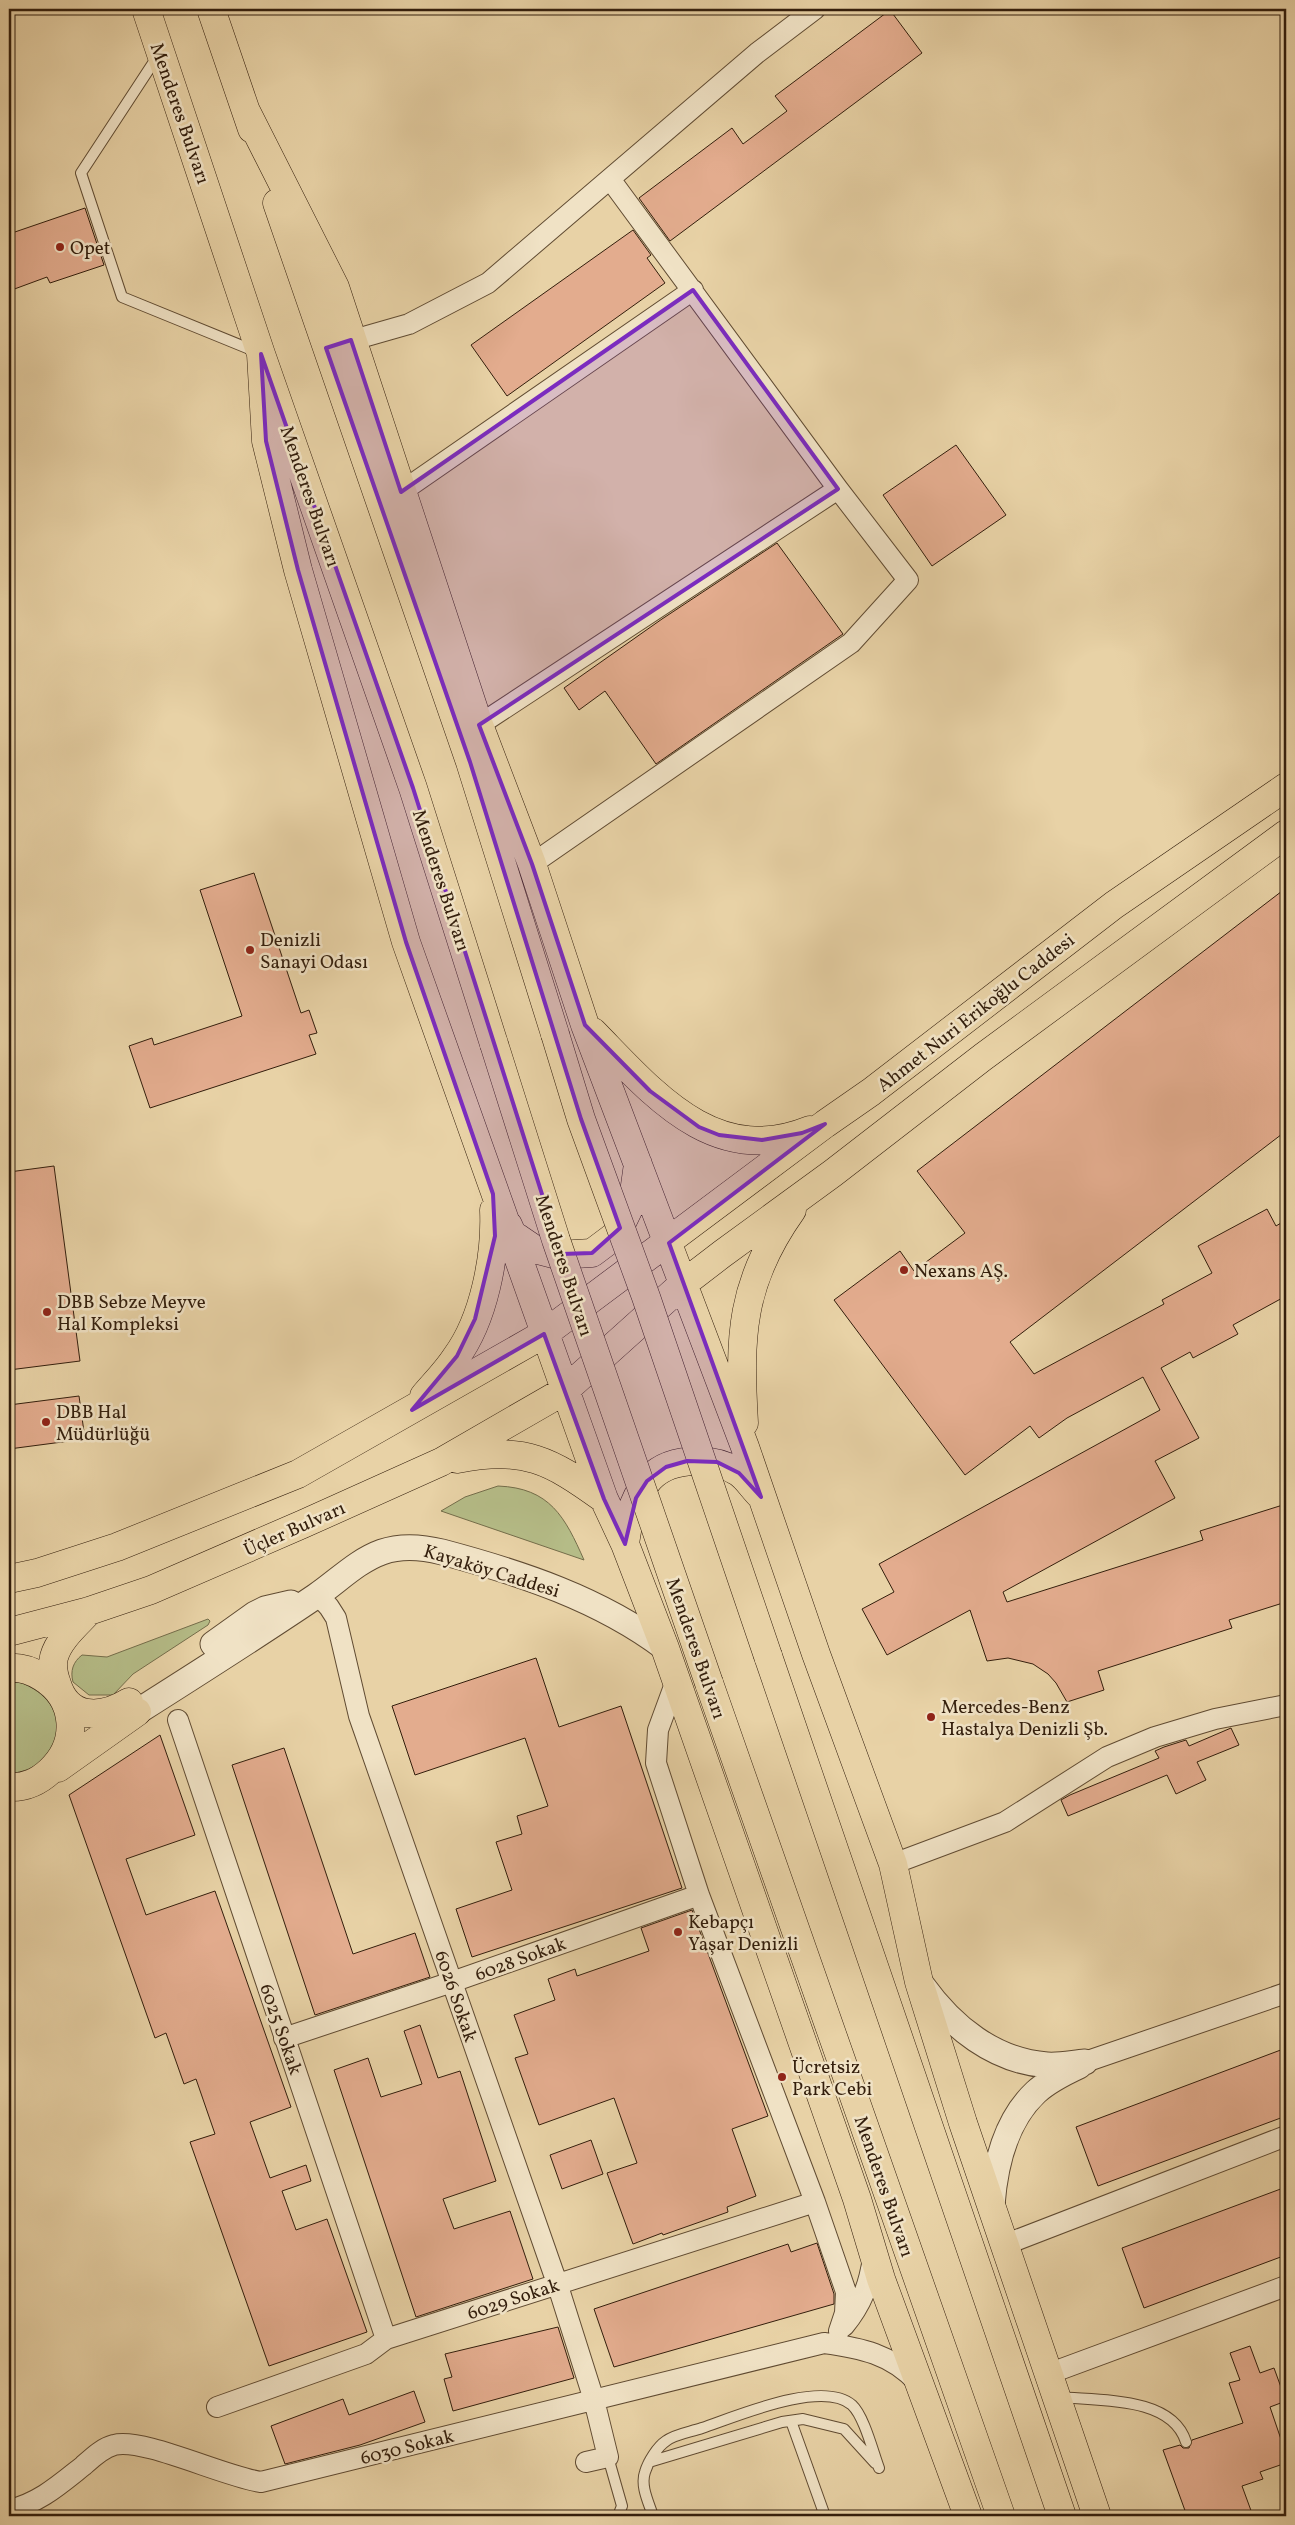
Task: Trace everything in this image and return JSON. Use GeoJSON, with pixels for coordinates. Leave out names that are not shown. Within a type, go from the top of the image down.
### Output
{"type":"FeatureCollection","features":[{"type":"Feature","properties":{"kind":"main road","name":"Menderes Bulvarı"},"geometry":{"type":"LineString","coordinates":[[146,9],[261,354],[413,788],[559,1249],[1001,2516]]}},
{"type":"Feature","properties":{"kind":"main road"},"geometry":{"type":"LineString","coordinates":[[212,9],[326,348],[470,762],[581,1119],[646,1297],[1062,2516]]}},
{"type":"Feature","properties":{"kind":"main road"},"geometry":{"type":"LineString","coordinates":[[246,111],[335,287],[479,725],[532,864],[585,1024],[745,1447],[816,1654],[893,1864],[919,1982],[963,2123],[1097,2516]]}},
{"type":"Feature","properties":{"kind":"main road"},"geometry":{"type":"LineString","coordinates":[[261,354],[266,441],[298,570],[406,942],[493,1194],[564,1391],[604,1499],[625,1544],[665,1648],[850,2180],[873,2253],[968,2516]]}},
{"type":"Feature","properties":{"kind":"main road","name":"Ahmet Nuri Erikoğlu Caddesi"},"geometry":{"type":"LineString","coordinates":[[544,1334],[669,1243],[825,1124],[871,1092],[1114,905],[1286,787]]}},
{"type":"Feature","properties":{"kind":"main road"},"geometry":{"type":"LineString","coordinates":[[683,1284],[999,1045],[1286,834]]}},
{"type":"Feature","properties":{"kind":"main road"},"geometry":{"type":"LineString","coordinates":[[585,1024],[650,1091],[698,1127],[719,1134],[762,1140],[802,1133],[825,1124]]}},
{"type":"Feature","properties":{"kind":"main road"},"geometry":{"type":"LineString","coordinates":[[493,1194],[512,1234],[534,1249],[556,1255],[592,1254],[616,1235],[633,1200],[638,1161]]}},
{"type":"Feature","properties":{"kind":"main road"},"geometry":{"type":"LineString","coordinates":[[412,1410],[457,1356],[475,1319],[490,1270],[495,1236],[493,1194]]}},
{"type":"Feature","properties":{"kind":"main road"},"geometry":{"type":"LineString","coordinates":[[745,1447],[742,1329],[748,1300],[765,1254],[782,1224],[802,1195]]}},
{"type":"Feature","properties":{"kind":"main road","name":"Üçler Bulvarı"},"geometry":{"type":"LineString","coordinates":[[9,1632],[89,1611],[151,1590],[441,1462],[564,1391],[683,1284]]}},
{"type":"Feature","properties":{"kind":"main road"},"geometry":{"type":"LineString","coordinates":[[11,1577],[117,1547],[298,1474],[544,1334]]}},
{"type":"Feature","properties":{"kind":"main road"},"geometry":{"type":"LineString","coordinates":[[441,1462],[484,1454],[504,1453],[522,1455],[553,1465],[604,1499]]}},
{"type":"Feature","properties":{"kind":"main road"},"geometry":{"type":"LineString","coordinates":[[625,1544],[629,1518],[636,1498],[647,1481],[666,1467],[687,1461],[717,1462],[739,1473],[762,1497]]}},
{"type":"Feature","properties":{"kind":"main road"},"geometry":{"type":"LineString","coordinates":[[9,1788],[30,1785],[41,1779],[62,1759],[70,1740],[71,1719],[56,1679],[54,1657],[69,1632],[89,1611]]}},
{"type":"Feature","properties":{"kind":"main road"},"geometry":{"type":"LineString","coordinates":[[9,1668],[34,1672],[51,1683],[64,1699],[80,1711],[95,1714],[109,1713],[133,1707]]}},
{"type":"Feature","properties":{"kind":"main road"},"geometry":{"type":"LineString","coordinates":[[9,1801],[41,1779],[133,1707]]}},
{"type":"Feature","properties":{"kind":"main road"},"geometry":{"type":"LineString","coordinates":[[1004,2245],[1019,2386]]}},
{"type":"Feature","properties":{"kind":"street"},"geometry":{"type":"LineString","coordinates":[[326,348],[409,324],[488,283],[757,53],[815,9]]}},
{"type":"Feature","properties":{"kind":"street"},"geometry":{"type":"LineString","coordinates":[[532,864],[851,643],[908,580],[838,489],[610,179]]}},
{"type":"Feature","properties":{"kind":"street"},"geometry":{"type":"LineString","coordinates":[[401,492],[693,290]]}},
{"type":"Feature","properties":{"kind":"street"},"geometry":{"type":"LineString","coordinates":[[479,725],[838,489]]}},
{"type":"Feature","properties":{"kind":"street","name":"Kayaköy Caddesi"},"geometry":{"type":"LineString","coordinates":[[133,1707],[255,1614],[265,1609],[318,1595],[351,1569],[381,1552],[396,1548],[427,1548],[492,1566],[598,1606],[622,1618],[665,1648]]}},
{"type":"Feature","properties":{"kind":"street","name":"6026 Sokak"},"geometry":{"type":"LineString","coordinates":[[318,1595],[330,1607],[336,1618],[359,1716],[557,2283],[594,2400],[608,2457]]}},
{"type":"Feature","properties":{"kind":"street"},"geometry":{"type":"LineString","coordinates":[[676,1681],[658,1730],[656,1763],[699,1894],[815,2202],[846,2292],[845,2313],[831,2337]]}},
{"type":"Feature","properties":{"kind":"street"},"geometry":{"type":"LineString","coordinates":[[893,1864],[1005,1822],[1107,1757],[1155,1737],[1215,1719],[1286,1705]]}},
{"type":"Feature","properties":{"kind":"street","name":"6025 Sokak"},"geometry":{"type":"LineString","coordinates":[[178,1720],[386,2339]]}},
{"type":"Feature","properties":{"kind":"street","name":"6028 Sokak"},"geometry":{"type":"LineString","coordinates":[[284,2038],[452,1982],[699,1894]]}},
{"type":"Feature","properties":{"kind":"street"},"geometry":{"type":"LineString","coordinates":[[919,1982],[936,2006],[955,2023],[973,2038],[1005,2056],[1049,2066],[1086,2062]]}},
{"type":"Feature","properties":{"kind":"street"},"geometry":{"type":"LineString","coordinates":[[992,2205],[995,2170],[1003,2146],[1018,2115],[1036,2092],[1086,2062],[1286,1992]]}},
{"type":"Feature","properties":{"kind":"street"},"geometry":{"type":"LineString","coordinates":[[1004,2245],[1286,2136]]}},
{"type":"Feature","properties":{"kind":"street","name":"6029 Sokak"},"geometry":{"type":"LineString","coordinates":[[217,2407],[366,2354],[386,2339],[815,2202]]}},
{"type":"Feature","properties":{"kind":"street"},"geometry":{"type":"LineString","coordinates":[[831,2337],[862,2303],[869,2283],[873,2253]]}},
{"type":"Feature","properties":{"kind":"street"},"geometry":{"type":"LineString","coordinates":[[1019,2386],[1052,2386],[1286,2286]]}},
{"type":"Feature","properties":{"kind":"street","name":"6030 Sokak"},"geometry":{"type":"LineString","coordinates":[[9,2510],[34,2502],[52,2491],[101,2451],[115,2445],[145,2447],[241,2479],[261,2482],[594,2400],[831,2337],[880,2355],[904,2368],[920,2385]]}},
{"type":"Feature","properties":{"kind":"street"},"geometry":{"type":"LineString","coordinates":[[586,2462],[608,2457]]}},
{"type":"Feature","properties":{"kind":"lane"},"geometry":{"type":"LineString","coordinates":[[161,52],[81,173],[107,253],[122,297],[261,354]]}},
{"type":"Feature","properties":{"kind":"lane"},"geometry":{"type":"LineString","coordinates":[[1052,2386],[1162,2412],[1174,2421],[1183,2433],[1186,2442]]}},
{"type":"Feature","properties":{"kind":"lane"},"geometry":{"type":"LineString","coordinates":[[649,2462],[791,2420],[803,2419],[844,2429],[879,2468],[864,2427],[853,2406],[838,2397],[802,2397],[752,2411],[666,2441],[649,2462],[644,2474],[644,2488],[654,2516]]}},
{"type":"Feature","properties":{"kind":"lane"},"geometry":{"type":"LineString","coordinates":[[791,2420],[825,2516]]}},
{"type":"Feature","properties":{"kind":"lane"},"geometry":{"type":"LineString","coordinates":[[608,2457],[622,2506],[618,2516]]}},
{"type":"Feature","properties":{"kind":"highlighted area"},"geometry":{"type":"Polygon","coordinates":[[[693,290],[838,489],[479,725],[532,864],[585,1025],[650,1091],[699,1127],[719,1135],[762,1140],[802,1133],[825,1124],[669,1243],[761,1497],[739,1473],[717,1462],[687,1461],[666,1467],[647,1481],[636,1498],[625,1544],[604,1499],[544,1334],[412,1410],[457,1356],[475,1319],[495,1236],[493,1194],[406,942],[298,570],[266,441],[261,354],[413,788],[561,1254],[592,1253],[620,1228],[581,1119],[470,762],[326,348],[351,340],[401,492],[693,290]]]}},
{"type":"Feature","properties":{"kind":"green space"},"geometry":{"type":"Polygon","coordinates":[[[498,1486],[531,1492],[543,1499],[562,1518],[584,1560],[441,1511],[465,1497],[498,1486]]]}},
{"type":"Feature","properties":{"kind":"green space"},"geometry":{"type":"Polygon","coordinates":[[[208,1619],[210,1621],[208,1625],[133,1674],[113,1695],[89,1695],[73,1682],[73,1667],[82,1655],[107,1657],[208,1619]]]}},
{"type":"Feature","properties":{"kind":"green space"},"geometry":{"type":"Polygon","coordinates":[[[19,1682],[37,1691],[50,1704],[57,1718],[58,1733],[54,1747],[44,1759],[29,1769],[9,1774],[9,1683],[19,1682]]]}},
{"type":"Feature","properties":{"kind":"building"},"geometry":{"type":"Polygon","coordinates":[[[890,10],[922,53],[670,241],[639,198],[732,128],[743,144],[787,111],[775,96],[890,10]]]}},
{"type":"Feature","properties":{"kind":"building"},"geometry":{"type":"Polygon","coordinates":[[[85,208],[104,265],[50,283],[47,277],[9,291],[9,234],[85,208]]]}},
{"type":"Feature","properties":{"kind":"building"},"geometry":{"type":"Polygon","coordinates":[[[633,230],[651,255],[647,258],[665,283],[507,396],[471,345],[633,230]]]}},
{"type":"Feature","properties":{"kind":"building"},"geometry":{"type":"Polygon","coordinates":[[[956,445],[1006,515],[932,566],[883,495],[956,445]]]}},
{"type":"Feature","properties":{"kind":"building"},"geometry":{"type":"Polygon","coordinates":[[[777,543],[843,634],[656,764],[605,691],[579,710],[564,688],[662,619],[777,543]]]}},
{"type":"Feature","properties":{"kind":"building","name":"Denizli Sanayi Odası"},"geometry":{"type":"Polygon","coordinates":[[[254,873],[301,1013],[309,1010],[317,1033],[309,1035],[316,1054],[150,1108],[129,1046],[152,1038],[154,1045],[242,1016],[200,890],[254,873]]]}},
{"type":"Feature","properties":{"kind":"building"},"geometry":{"type":"Polygon","coordinates":[[[1286,888],[1286,1131],[1010,1342],[1034,1374],[1164,1304],[1162,1300],[1212,1273],[1198,1246],[1267,1209],[1276,1226],[1286,1220],[1286,1296],[1233,1325],[1238,1334],[1193,1358],[1190,1352],[1161,1368],[1199,1438],[1155,1461],[1175,1498],[1003,1592],[1007,1602],[1203,1540],[1200,1531],[1286,1504],[1286,1602],[1229,1620],[1232,1628],[1098,1671],[1104,1690],[1067,1702],[1056,1683],[1048,1674],[1033,1664],[1008,1658],[987,1661],[970,1610],[887,1655],[862,1609],[894,1592],[879,1564],[1160,1410],[1143,1377],[1067,1418],[1039,1438],[1030,1426],[965,1475],[834,1300],[900,1251],[914,1271],[965,1233],[917,1171],[1286,888]]]}},
{"type":"Feature","properties":{"kind":"building"},"geometry":{"type":"Polygon","coordinates":[[[54,1166],[80,1361],[9,1370],[9,1172],[54,1166]]]}},
{"type":"Feature","properties":{"kind":"building","name":"DBB Hal Müdürlüğü"},"geometry":{"type":"Polygon","coordinates":[[[79,1396],[85,1439],[9,1449],[9,1405],[79,1396]]]}},
{"type":"Feature","properties":{"kind":"building"},"geometry":{"type":"Polygon","coordinates":[[[536,1658],[559,1727],[621,1706],[682,1888],[472,1957],[456,1909],[512,1890],[496,1842],[522,1834],[517,1816],[548,1806],[525,1738],[415,1775],[392,1706],[536,1658]]]}},
{"type":"Feature","properties":{"kind":"building"},"geometry":{"type":"Polygon","coordinates":[[[1231,1728],[1239,1745],[1197,1762],[1206,1780],[1176,1794],[1167,1775],[1068,1816],[1061,1800],[1070,1795],[1159,1758],[1155,1751],[1164,1747],[1186,1740],[1189,1746],[1231,1728]]]}},
{"type":"Feature","properties":{"kind":"building"},"geometry":{"type":"Polygon","coordinates":[[[160,1735],[195,1835],[126,1859],[146,1915],[215,1891],[291,2107],[250,2122],[270,2178],[306,2165],[311,2181],[282,2191],[296,2230],[327,2219],[367,2332],[269,2366],[190,2142],[215,2134],[196,2079],[184,2084],[166,2033],[155,2038],[69,1795],[160,1735]]]}},
{"type":"Feature","properties":{"kind":"building"},"geometry":{"type":"Polygon","coordinates":[[[284,1748],[353,1954],[415,1933],[430,1977],[315,2015],[232,1765],[284,1748]]]}},
{"type":"Feature","properties":{"kind":"building"},"geometry":{"type":"Polygon","coordinates":[[[692,1910],[768,2116],[732,2129],[756,2196],[727,2207],[728,2212],[633,2244],[607,2173],[637,2163],[614,2098],[539,2125],[515,2058],[528,2054],[514,2015],[555,2000],[548,1979],[575,1969],[577,1976],[649,1951],[641,1928],[692,1910]]]}},
{"type":"Feature","properties":{"kind":"building"},"geometry":{"type":"Polygon","coordinates":[[[420,2025],[438,2078],[460,2071],[496,2181],[443,2199],[454,2229],[510,2211],[533,2279],[416,2317],[334,2070],[368,2058],[381,2097],[422,2084],[404,2031],[420,2025]]]}},
{"type":"Feature","properties":{"kind":"building"},"geometry":{"type":"Polygon","coordinates":[[[1286,2048],[1286,2116],[1098,2186],[1076,2127],[1286,2048]]]}},
{"type":"Feature","properties":{"kind":"building"},"geometry":{"type":"Polygon","coordinates":[[[591,2140],[603,2174],[562,2189],[550,2155],[591,2140]]]}},
{"type":"Feature","properties":{"kind":"building"},"geometry":{"type":"Polygon","coordinates":[[[1286,2187],[1286,2255],[1144,2308],[1122,2248],[1286,2187]]]}},
{"type":"Feature","properties":{"kind":"building"},"geometry":{"type":"Polygon","coordinates":[[[817,2243],[834,2294],[834,2304],[614,2367],[594,2309],[788,2244],[791,2252],[817,2243]]]}},
{"type":"Feature","properties":{"kind":"building"},"geometry":{"type":"Polygon","coordinates":[[[558,2327],[574,2378],[453,2411],[444,2379],[452,2377],[445,2354],[558,2327]]]}},
{"type":"Feature","properties":{"kind":"building"},"geometry":{"type":"Polygon","coordinates":[[[1250,2346],[1260,2373],[1274,2368],[1286,2401],[1270,2407],[1286,2454],[1286,2463],[1260,2472],[1263,2479],[1242,2486],[1253,2516],[1187,2516],[1163,2450],[1180,2445],[1183,2448],[1189,2448],[1192,2440],[1243,2423],[1229,2383],[1240,2380],[1230,2353],[1250,2346]]]}},
{"type":"Feature","properties":{"kind":"building"},"geometry":{"type":"Polygon","coordinates":[[[414,2391],[425,2422],[360,2445],[285,2464],[271,2426],[343,2399],[349,2415],[414,2391]]]}},
{"type":"Feature","properties":{"kind":"place","name":"Opet"},"geometry":{"type":"Point","coordinates":[60,247]}},
{"type":"Feature","properties":{"kind":"place","name":"Denizli Sanayi Odası"},"geometry":{"type":"Point","coordinates":[250,950]}},
{"type":"Feature","properties":{"kind":"place","name":"Nexans AŞ."},"geometry":{"type":"Point","coordinates":[904,1270]}},
{"type":"Feature","properties":{"kind":"place","name":"DBB Sebze Meyve Hal Kompleksi"},"geometry":{"type":"Point","coordinates":[47,1312]}},
{"type":"Feature","properties":{"kind":"place","name":"DBB Hal Müdürlüğü"},"geometry":{"type":"Point","coordinates":[46,1422]}},
{"type":"Feature","properties":{"kind":"place","name":"Mercedes-Benz Hastalya Denizli Şb."},"geometry":{"type":"Point","coordinates":[931,1717]}},
{"type":"Feature","properties":{"kind":"place","name":"Kebapçı Yaşar Denizli"},"geometry":{"type":"Point","coordinates":[678,1932]}},
{"type":"Feature","properties":{"kind":"place","name":"Ücretsiz Park Cebi"},"geometry":{"type":"Point","coordinates":[782,2077]}}]}
